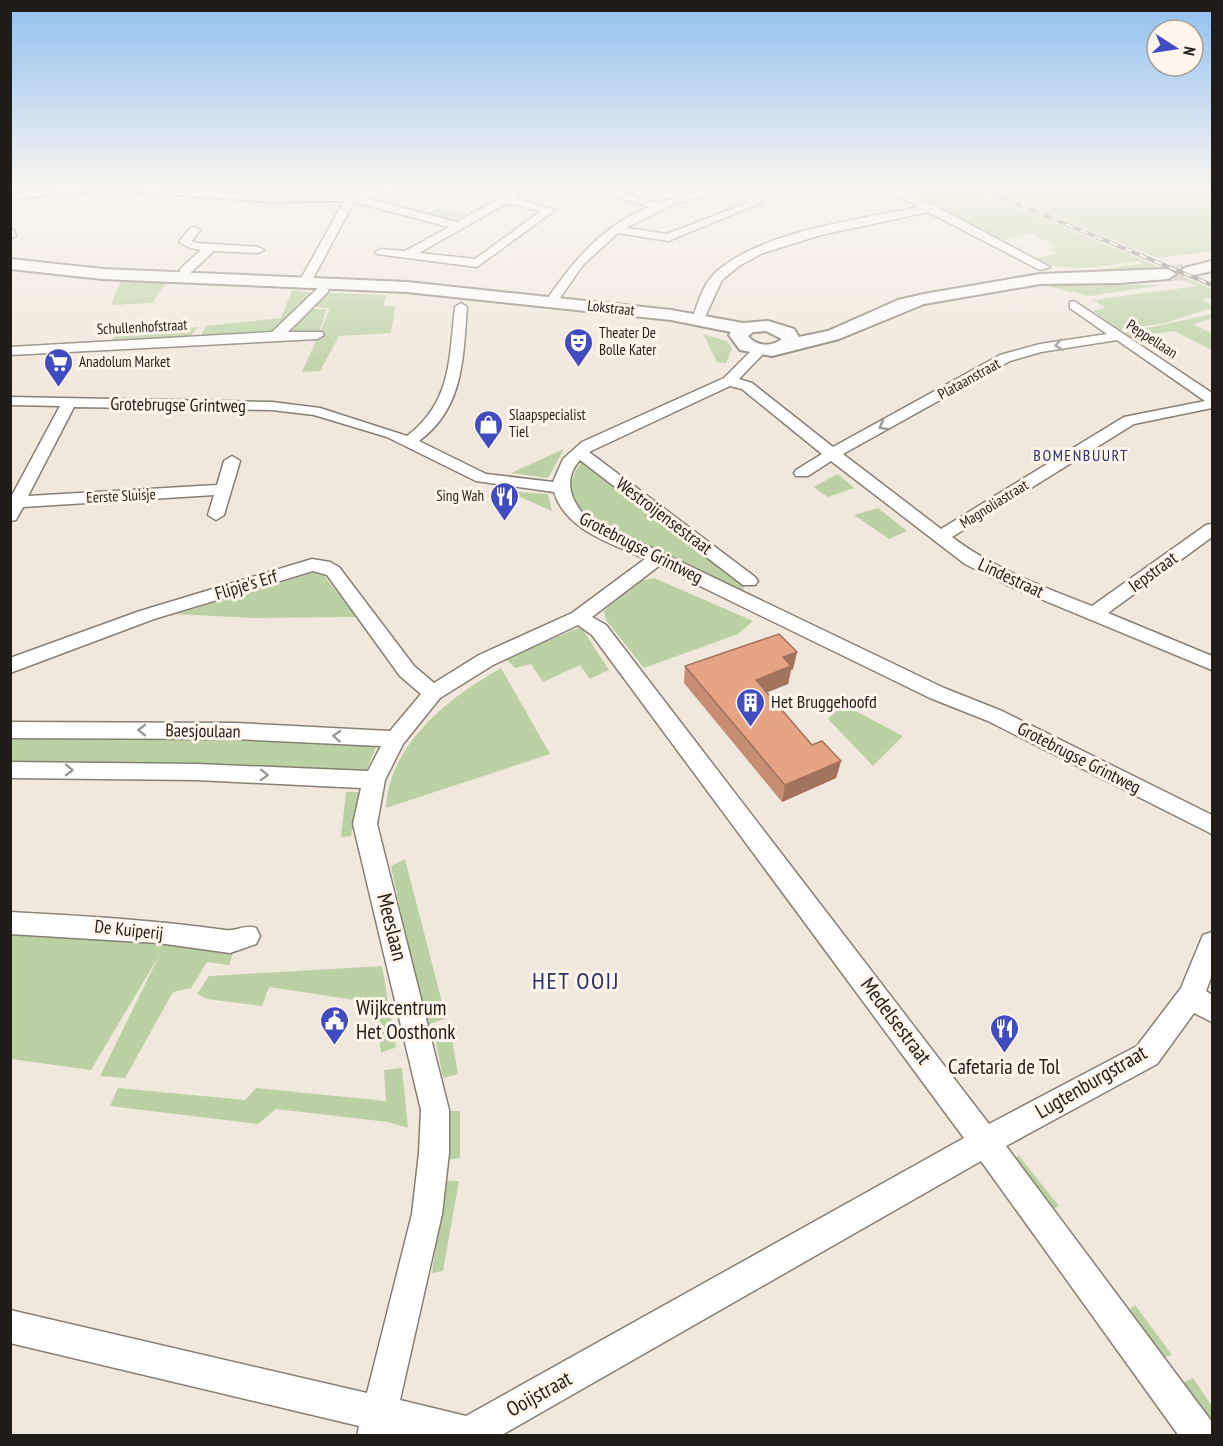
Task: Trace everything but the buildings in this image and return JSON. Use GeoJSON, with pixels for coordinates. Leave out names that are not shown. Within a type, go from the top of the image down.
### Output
{"type":"FeatureCollection","features":[{"type":"Feature","properties":{"kind":"main road"},"geometry":{"type":"LineString","coordinates":[[10,264],[27,258],[28,254]]}},
{"type":"Feature","properties":{"kind":"main road"},"geometry":{"type":"LineString","coordinates":[[47,254],[90,266],[307,280]]}},
{"type":"Feature","properties":{"kind":"main road"},"geometry":{"type":"LineString","coordinates":[[10,264],[102,273],[307,280]]}},
{"type":"Feature","properties":{"kind":"main road"},"geometry":{"type":"LineString","coordinates":[[747,340],[768,326],[789,339],[827,336],[904,304],[1029,280],[1123,282],[1193,273]]}},
{"type":"Feature","properties":{"kind":"main road","name":"Lokstraat"},"geometry":{"type":"LineString","coordinates":[[307,280],[446,291],[698,319],[747,340]]}},
{"type":"Feature","properties":{"kind":"main road"},"geometry":{"type":"LineString","coordinates":[[747,340],[779,349],[789,339]]}},
{"type":"Feature","properties":{"kind":"street"},"geometry":{"type":"LineString","coordinates":[[184,272],[203,254]]}},
{"type":"Feature","properties":{"kind":"street"},"geometry":{"type":"LineString","coordinates":[[307,280],[321,254]]}},
{"type":"Feature","properties":{"kind":"street"},"geometry":{"type":"LineString","coordinates":[[402,254],[475,263],[487,254]]}},
{"type":"Feature","properties":{"kind":"street"},"geometry":{"type":"LineString","coordinates":[[552,302],[586,254]]}},
{"type":"Feature","properties":{"kind":"street"},"geometry":{"type":"LineString","coordinates":[[698,319],[716,279],[728,267],[753,254]]}},
{"type":"Feature","properties":{"kind":"street"},"geometry":{"type":"LineString","coordinates":[[1020,254],[1044,267]]}},
{"type":"Feature","properties":{"kind":"street"},"geometry":{"type":"LineString","coordinates":[[276,336],[323,290]]}},
{"type":"Feature","properties":{"kind":"street","name":"Peppellaan"},"geometry":{"type":"LineString","coordinates":[[1074,305],[1212,399]]}},
{"type":"Feature","properties":{"kind":"street"},"geometry":{"type":"LineString","coordinates":[[410,441],[428,430],[452,393],[461,307]]}},
{"type":"Feature","properties":{"kind":"street","name":"Schullenhofstraat"},"geometry":{"type":"LineString","coordinates":[[10,351],[317,335]]}},
{"type":"Feature","properties":{"kind":"street","name":"Plataanstraat"},"geometry":{"type":"LineString","coordinates":[[832,454],[1005,358],[1040,348],[1117,336]]}},
{"type":"Feature","properties":{"kind":"street"},"geometry":{"type":"LineString","coordinates":[[561,488],[562,475],[587,445],[732,378],[747,340]]}},
{"type":"Feature","properties":{"kind":"street","name":"Lindestraat"},"geometry":{"type":"LineString","coordinates":[[732,378],[747,386],[971,560],[1013,582],[1212,663]]}},
{"type":"Feature","properties":{"kind":"street","name":"Grotebrugse Grintweg"},"geometry":{"type":"LineString","coordinates":[[10,401],[272,406],[315,411],[410,441],[482,478],[561,488],[565,505],[579,520],[937,693],[995,716],[1212,825]]}},
{"type":"Feature","properties":{"kind":"street"},"geometry":{"type":"LineString","coordinates":[[14,509],[69,403]]}},
{"type":"Feature","properties":{"kind":"street","name":"Magnoliastraat"},"geometry":{"type":"LineString","coordinates":[[940,537],[1129,420],[1212,404]]}},
{"type":"Feature","properties":{"kind":"street","name":"Westroijensestraat"},"geometry":{"type":"LineString","coordinates":[[579,452],[749,581]]}},
{"type":"Feature","properties":{"kind":"street"},"geometry":{"type":"LineString","coordinates":[[802,473],[832,454]]}},
{"type":"Feature","properties":{"kind":"street"},"geometry":{"type":"LineString","coordinates":[[216,515],[232,461]]}},
{"type":"Feature","properties":{"kind":"street","name":"Eerste Sluisje"},"geometry":{"type":"LineString","coordinates":[[14,509],[224,489]]}},
{"type":"Feature","properties":{"kind":"street","name":"Iepstraat"},"geometry":{"type":"LineString","coordinates":[[1094,614],[1212,529]]}},
{"type":"Feature","properties":{"kind":"street","name":"Meeslaan"},"geometry":{"type":"LineString","coordinates":[[378,1424],[427,1214],[434,1153],[435,1110],[365,824],[374,780],[395,739],[433,693],[486,660],[579,617],[658,558]]}},
{"type":"Feature","properties":{"kind":"street","name":"Flipje's Erf"},"geometry":{"type":"LineString","coordinates":[[10,666],[147,615],[312,565],[324,566],[333,571],[407,671],[433,693]]}},
{"type":"Feature","properties":{"kind":"street","name":"Medelsestraat"},"geometry":{"type":"LineString","coordinates":[[579,617],[599,630],[987,1141],[1048,1230],[1201,1436]]}},
{"type":"Feature","properties":{"kind":"street","name":"Baesjoulaan"},"geometry":{"type":"LineString","coordinates":[[10,730],[235,731],[395,739]]}},
{"type":"Feature","properties":{"kind":"street"},"geometry":{"type":"LineString","coordinates":[[10,770],[197,772],[374,780]]}},
{"type":"Feature","properties":{"kind":"street","name":"De Kuiperij"},"geometry":{"type":"LineString","coordinates":[[10,922],[147,931],[231,942],[247,936]]}},
{"type":"Feature","properties":{"kind":"street","name":"Lugtenburgstraat"},"geometry":{"type":"LineString","coordinates":[[987,1141],[1147,1054],[1202,1003],[1212,943]]}},
{"type":"Feature","properties":{"kind":"street","name":"Ooijstraat"},"geometry":{"type":"LineString","coordinates":[[10,1326],[378,1424],[468,1434],[987,1141]]}},
{"type":"Feature","properties":{"kind":"green space"},"geometry":{"type":"Polygon","coordinates":[[[1051,254],[1130,254],[1212,289],[1212,300],[1207,298],[1202,300],[1212,305],[1212,308],[1165,323],[1120,330],[1093,311],[1106,308],[1093,300],[1197,286],[1158,269],[1015,276],[1042,272],[1095,270],[1144,263],[1138,261],[1072,268],[1046,264],[1034,259],[1051,254]]]}},
{"type":"Feature","properties":{"kind":"green space"},"geometry":{"type":"Polygon","coordinates":[[[1148,254],[1185,254],[1157,258],[1148,254]]]}},
{"type":"Feature","properties":{"kind":"green space"},"geometry":{"type":"Polygon","coordinates":[[[121,281],[166,283],[152,303],[111,305],[121,281]]]}},
{"type":"Feature","properties":{"kind":"green space"},"geometry":{"type":"Polygon","coordinates":[[[1036,284],[1162,285],[1090,296],[1036,284]]]}},
{"type":"Feature","properties":{"kind":"green space"},"geometry":{"type":"Polygon","coordinates":[[[292,290],[315,293],[274,334],[200,337],[206,326],[281,318],[292,290]]]}},
{"type":"Feature","properties":{"kind":"green space"},"geometry":{"type":"Polygon","coordinates":[[[326,293],[386,295],[383,306],[395,306],[391,333],[339,336],[320,371],[302,372],[330,309],[312,306],[326,293]]]}},
{"type":"Feature","properties":{"kind":"green space"},"geometry":{"type":"Polygon","coordinates":[[[311,309],[327,309],[319,331],[293,331],[296,323],[311,309]]]}},
{"type":"Feature","properties":{"kind":"green space"},"geometry":{"type":"Polygon","coordinates":[[[1212,314],[1212,318],[1194,324],[1212,334],[1212,350],[1174,331],[1131,337],[1124,333],[1212,314]]]}},
{"type":"Feature","properties":{"kind":"green space"},"geometry":{"type":"Polygon","coordinates":[[[198,327],[188,339],[110,343],[116,335],[198,327]]]}},
{"type":"Feature","properties":{"kind":"green space"},"geometry":{"type":"Polygon","coordinates":[[[703,334],[727,341],[732,349],[726,363],[717,362],[703,334]]]}},
{"type":"Feature","properties":{"kind":"green space"},"geometry":{"type":"Polygon","coordinates":[[[564,449],[548,478],[511,473],[564,449]]]}},
{"type":"Feature","properties":{"kind":"green space"},"geometry":{"type":"Polygon","coordinates":[[[585,460],[744,587],[743,591],[645,546],[582,512],[571,496],[571,483],[576,470],[585,460]]]}},
{"type":"Feature","properties":{"kind":"green space"},"geometry":{"type":"Polygon","coordinates":[[[838,474],[854,488],[828,497],[813,487],[838,474]]]}},
{"type":"Feature","properties":{"kind":"green space"},"geometry":{"type":"Polygon","coordinates":[[[506,491],[548,494],[552,511],[506,491]]]}},
{"type":"Feature","properties":{"kind":"green space"},"geometry":{"type":"Polygon","coordinates":[[[878,508],[907,531],[889,539],[854,515],[878,508]]]}},
{"type":"Feature","properties":{"kind":"green space"},"geometry":{"type":"Polygon","coordinates":[[[313,573],[324,576],[357,617],[253,618],[176,614],[313,573]]]}},
{"type":"Feature","properties":{"kind":"green space"},"geometry":{"type":"Polygon","coordinates":[[[654,578],[753,621],[738,634],[644,668],[606,620],[604,611],[635,582],[654,578]]]}},
{"type":"Feature","properties":{"kind":"green space"},"geometry":{"type":"Polygon","coordinates":[[[581,627],[609,670],[590,679],[580,665],[543,682],[531,664],[515,668],[505,658],[581,627]]]}},
{"type":"Feature","properties":{"kind":"green space"},"geometry":{"type":"Polygon","coordinates":[[[501,668],[550,754],[386,808],[390,785],[398,763],[425,724],[462,693],[501,668]]]}},
{"type":"Feature","properties":{"kind":"green space"},"geometry":{"type":"Polygon","coordinates":[[[842,704],[903,736],[873,766],[828,719],[842,704]]]}},
{"type":"Feature","properties":{"kind":"green space"},"geometry":{"type":"Polygon","coordinates":[[[11,736],[193,738],[377,745],[366,771],[11,765],[11,736]]]}},
{"type":"Feature","properties":{"kind":"green space"},"geometry":{"type":"Polygon","coordinates":[[[346,792],[361,792],[351,836],[341,837],[346,792]]]}},
{"type":"Feature","properties":{"kind":"green space"},"geometry":{"type":"Polygon","coordinates":[[[405,859],[446,1018],[425,1026],[391,866],[405,859]]]}},
{"type":"Feature","properties":{"kind":"green space"},"geometry":{"type":"Polygon","coordinates":[[[85,931],[234,950],[229,965],[207,962],[191,988],[173,992],[125,1078],[100,1076],[160,954],[91,1070],[11,1059],[11,932],[85,931]]]}},
{"type":"Feature","properties":{"kind":"green space"},"geometry":{"type":"Polygon","coordinates":[[[382,966],[396,1047],[381,1053],[375,1003],[269,987],[262,1006],[207,999],[197,994],[209,976],[382,966]]]}},
{"type":"Feature","properties":{"kind":"green space"},"geometry":{"type":"Polygon","coordinates":[[[451,1033],[458,1074],[443,1078],[435,1038],[451,1033]]]}},
{"type":"Feature","properties":{"kind":"green space"},"geometry":{"type":"Polygon","coordinates":[[[402,1068],[408,1128],[388,1122],[276,1109],[258,1124],[110,1106],[118,1088],[245,1100],[256,1088],[386,1101],[384,1070],[402,1068]]]}},
{"type":"Feature","properties":{"kind":"green space"},"geometry":{"type":"Polygon","coordinates":[[[447,1111],[460,1111],[460,1158],[448,1160],[447,1111]]]}},
{"type":"Feature","properties":{"kind":"green space"},"geometry":{"type":"Polygon","coordinates":[[[1019,1156],[1059,1206],[1048,1212],[1010,1160],[1019,1156]]]}},
{"type":"Feature","properties":{"kind":"green space"},"geometry":{"type":"Polygon","coordinates":[[[445,1181],[459,1181],[443,1271],[432,1273],[445,1181]]]}},
{"type":"Feature","properties":{"kind":"green space"},"geometry":{"type":"Polygon","coordinates":[[[1135,1305],[1172,1355],[1162,1358],[1124,1314],[1135,1305]]]}},
{"type":"Feature","properties":{"kind":"green space"},"geometry":{"type":"Polygon","coordinates":[[[1193,1378],[1212,1406],[1212,1426],[1182,1383],[1193,1378]]]}},
{"type":"Feature","properties":{"kind":"tunnel"},"geometry":{"type":"LineString","coordinates":[[1168,274],[1190,271]]}},
{"type":"Feature","properties":{"kind":"railway"},"geometry":{"type":"LineString","coordinates":[[1139,254],[1212,285]]}},
{"type":"Feature","properties":{"kind":"place","name":"Theater De Bolle Kater"},"geometry":{"type":"Point","coordinates":[578,368]}},
{"type":"Feature","properties":{"kind":"place","name":"Anadolum Market"},"geometry":{"type":"Point","coordinates":[58,388]}},
{"type":"Feature","properties":{"kind":"place","name":"Slaapspecialist Tiel"},"geometry":{"type":"Point","coordinates":[488,450]}},
{"type":"Feature","properties":{"kind":"place","name":"Sing Wah"},"geometry":{"type":"Point","coordinates":[505,522]}},
{"type":"Feature","properties":{"kind":"place","name":"Het Bruggehoofd"},"geometry":{"type":"Point","coordinates":[750,728]}},
{"type":"Feature","properties":{"kind":"place","name":"Wijkcentrum Het Oosthonk"},"geometry":{"type":"Point","coordinates":[335,1046]}},
{"type":"Feature","properties":{"kind":"place","name":"Cafetaria de Tol"},"geometry":{"type":"Point","coordinates":[1004,1054]}},
{"type":"Feature","properties":{"kind":"district","name":"BOMENBUURT"},"geometry":{"type":"Point","coordinates":[1081,455]}},
{"type":"Feature","properties":{"kind":"district","name":"HET OOIJ"},"geometry":{"type":"Point","coordinates":[576,981]}}]}
